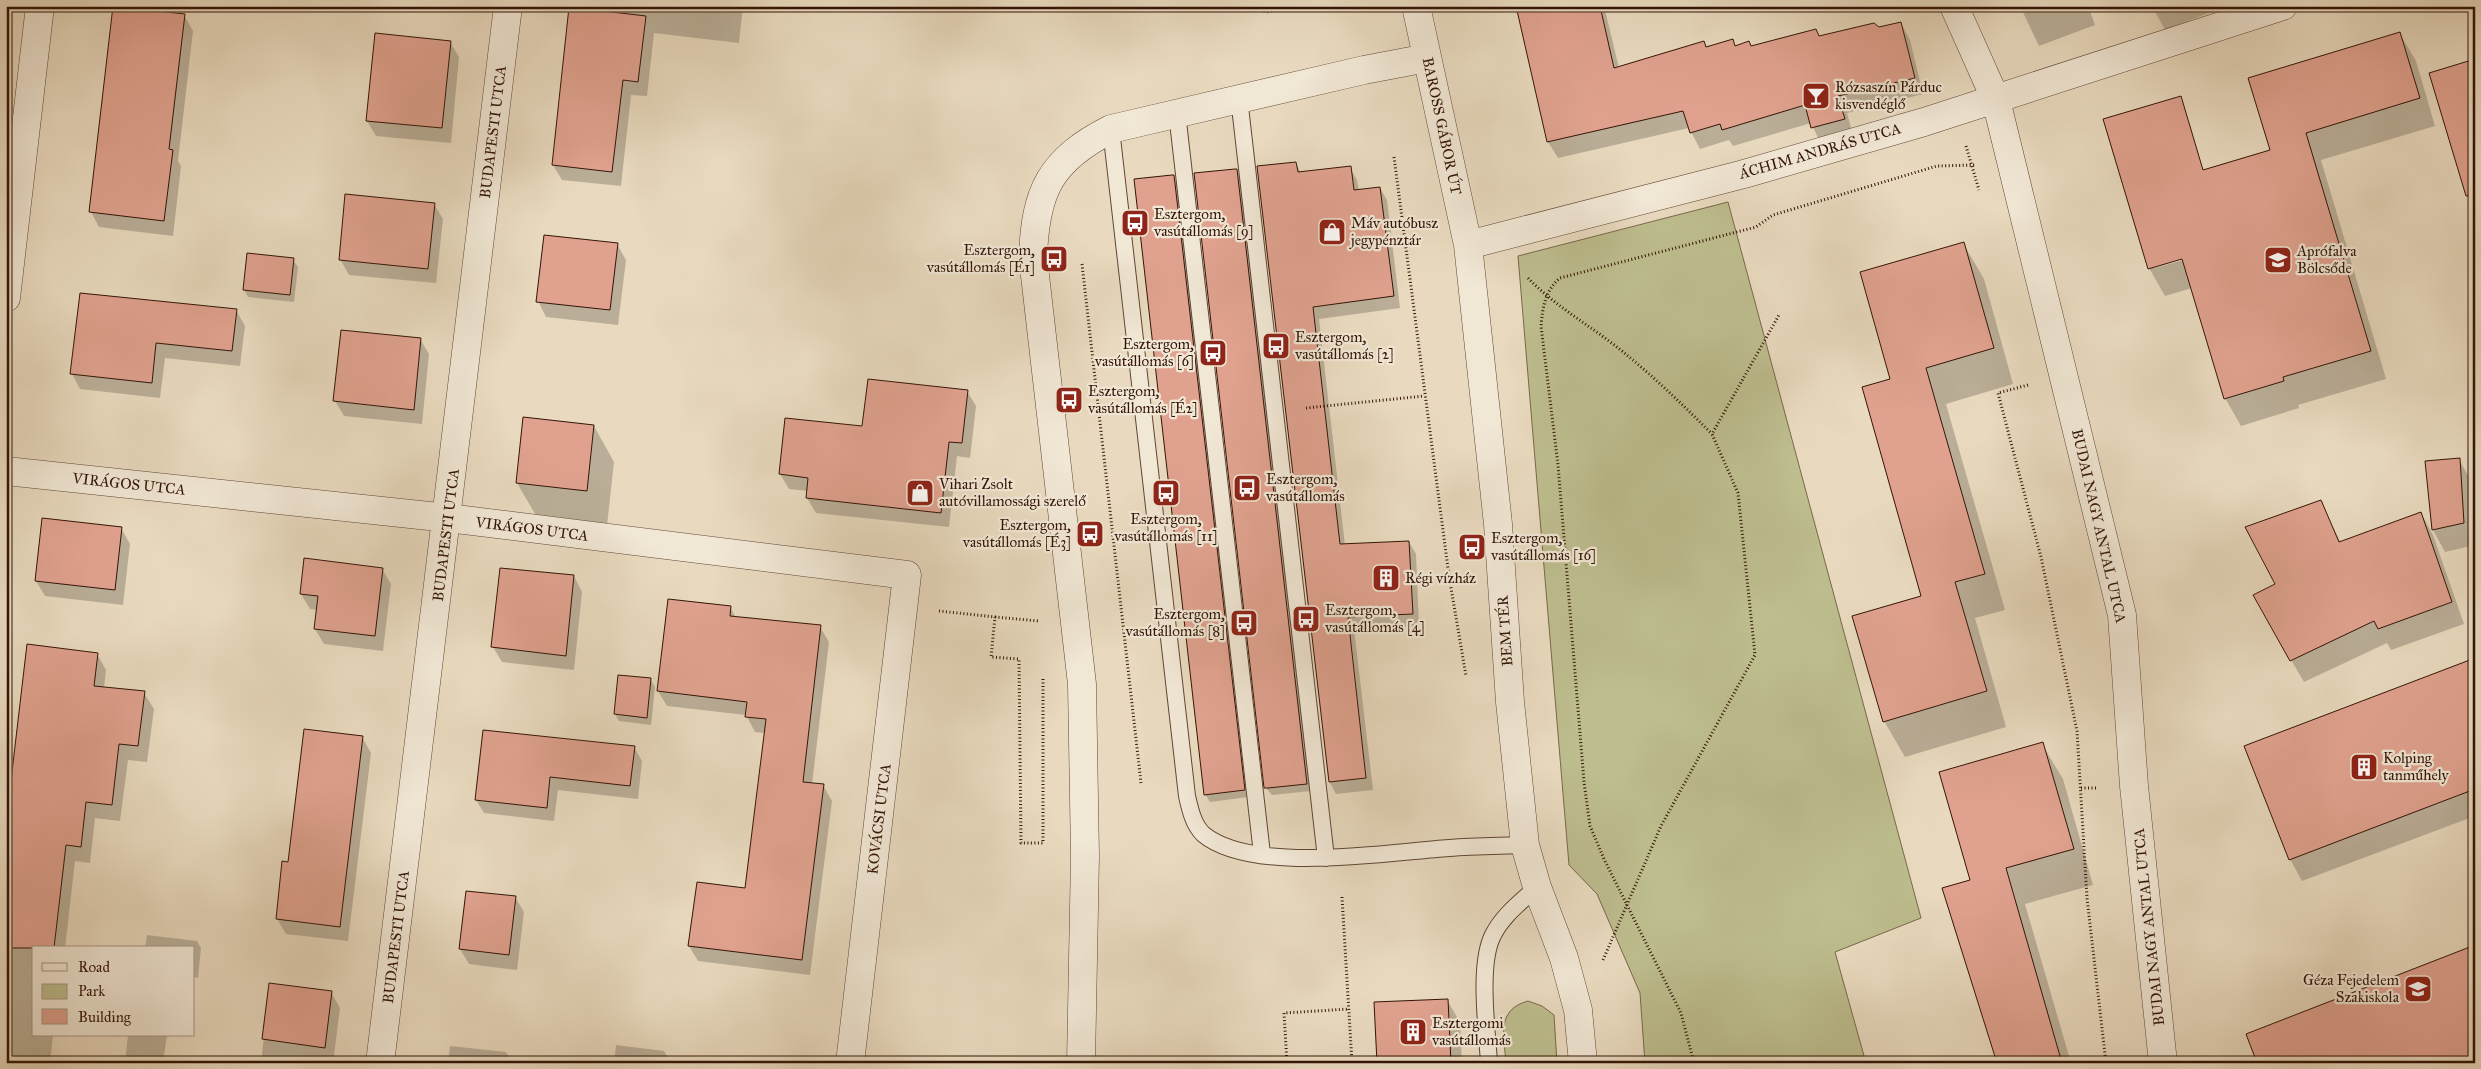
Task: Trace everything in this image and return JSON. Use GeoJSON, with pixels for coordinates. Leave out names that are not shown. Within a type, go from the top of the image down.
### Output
{"type":"FeatureCollection","features":[{"type":"Feature","properties":{"kind":"street"},"geometry":{"type":"LineString","coordinates":[[6,298],[40,6]]}},
{"type":"Feature","properties":{"kind":"street","name":"BUDAPESTI UTCA"},"geometry":{"type":"LineString","coordinates":[[380,1063],[448,518],[508,6]]}},
{"type":"Feature","properties":{"kind":"street","name":"BAROSS GÁBOR ÚT"},"geometry":{"type":"LineString","coordinates":[[1416,6],[1468,245]]}},
{"type":"Feature","properties":{"kind":"street","name":"BUDAI NAGY ANTAL UTCA"},"geometry":{"type":"LineString","coordinates":[[1954,6],[1996,100],[2122,615],[2134,786],[2163,1063]]}},
{"type":"Feature","properties":{"kind":"street","name":"ÁCHIM ANDRÁS UTCA"},"geometry":{"type":"LineString","coordinates":[[1468,245],[1744,174],[1996,100],[2282,6]]}},
{"type":"Feature","properties":{"kind":"street"},"geometry":{"type":"LineString","coordinates":[[1081,1063],[1085,856],[1082,684],[1036,283],[1034,239],[1039,205],[1047,186],[1059,166],[1074,150],[1111,129],[1239,98],[1427,58]]}},
{"type":"Feature","properties":{"kind":"street","name":"BEM TÉR"},"geometry":{"type":"LineString","coordinates":[[1468,245],[1498,524],[1510,702],[1525,845],[1537,887],[1564,958],[1578,1010],[1583,1063]]}},
{"type":"Feature","properties":{"kind":"street","name":"VIRÁGOS UTCA"},"geometry":{"type":"LineString","coordinates":[[6,471],[448,518],[907,575]]}},
{"type":"Feature","properties":{"kind":"street","name":"KOVÁCSI UTCA"},"geometry":{"type":"LineString","coordinates":[[850,1063],[907,575]]}},
{"type":"Feature","properties":{"kind":"lane"},"geometry":{"type":"LineString","coordinates":[[1239,98],[1326,858]]}},
{"type":"Feature","properties":{"kind":"lane"},"geometry":{"type":"LineString","coordinates":[[1177,113],[1262,854]]}},
{"type":"Feature","properties":{"kind":"lane"},"geometry":{"type":"LineString","coordinates":[[1111,129],[1187,796],[1192,816],[1202,832],[1229,848],[1262,854],[1326,858],[1453,848],[1525,845]]}},
{"type":"Feature","properties":{"kind":"lane"},"geometry":{"type":"LineString","coordinates":[[1489,1063],[1486,955],[1493,936],[1505,916],[1537,887]]}},
{"type":"Feature","properties":{"kind":"path"},"geometry":{"type":"LineString","coordinates":[[1246,6],[1266,12],[1316,6]]}},
{"type":"Feature","properties":{"kind":"path"},"geometry":{"type":"LineString","coordinates":[[1957,111],[1980,195]]}},
{"type":"Feature","properties":{"kind":"path"},"geometry":{"type":"LineString","coordinates":[[1694,1063],[1680,1012],[1590,826],[1584,782],[1558,465],[1541,326],[1549,287],[1560,278],[1756,227],[1773,215],[1937,166],[1972,166],[2009,153]]}},
{"type":"Feature","properties":{"kind":"path"},"geometry":{"type":"LineString","coordinates":[[1394,157],[1424,396],[1456,623],[1466,676]]}},
{"type":"Feature","properties":{"kind":"path"},"geometry":{"type":"LineString","coordinates":[[1082,264],[1141,783]]}},
{"type":"Feature","properties":{"kind":"path"},"geometry":{"type":"LineString","coordinates":[[1528,278],[1546,297],[1613,344],[1672,394],[1712,434],[1738,493],[1755,655],[1661,826],[1578,1010]]}},
{"type":"Feature","properties":{"kind":"path"},"geometry":{"type":"LineString","coordinates":[[1712,434],[1779,315]]}},
{"type":"Feature","properties":{"kind":"path"},"geometry":{"type":"LineString","coordinates":[[2031,384],[1998,393],[2041,557],[2077,731],[2087,898],[2106,1063]]}},
{"type":"Feature","properties":{"kind":"path"},"geometry":{"type":"LineString","coordinates":[[1306,408],[1424,396]]}},
{"type":"Feature","properties":{"kind":"path"},"geometry":{"type":"LineString","coordinates":[[904,608],[1042,621],[1042,628]]}},
{"type":"Feature","properties":{"kind":"path"},"geometry":{"type":"LineString","coordinates":[[995,617],[991,657],[1019,659],[1021,843],[1043,843],[1043,674]]}},
{"type":"Feature","properties":{"kind":"path"},"geometry":{"type":"LineString","coordinates":[[1342,897],[1352,1063]]}},
{"type":"Feature","properties":{"kind":"path"},"geometry":{"type":"LineString","coordinates":[[1287,1063],[1284,1012],[1349,1009]]}},
{"type":"Feature","properties":{"kind":"green space"},"geometry":{"type":"Polygon","coordinates":[[[1728,202],[1921,918],[1835,952],[1866,1063],[1645,1063],[1640,993],[1597,894],[1569,865],[1518,256],[1728,202]]]}},
{"type":"Feature","properties":{"kind":"green space"},"geometry":{"type":"Polygon","coordinates":[[[1528,1001],[1542,1006],[1554,1015],[1557,1063],[1506,1063],[1504,1025],[1506,1017],[1518,1005],[1528,1001]]]}},
{"type":"Feature","properties":{"kind":"building"},"geometry":{"type":"Polygon","coordinates":[[[113,6],[185,14],[169,149],[173,150],[164,221],[89,212],[113,6]]]}},
{"type":"Feature","properties":{"kind":"building"},"geometry":{"type":"Polygon","coordinates":[[[1516,6],[1600,6],[1614,68],[1704,41],[1706,47],[1733,39],[1735,46],[1749,41],[1751,46],[1816,29],[1819,36],[1874,23],[1879,27],[1901,22],[1915,78],[1838,96],[1845,119],[1811,128],[1805,105],[1722,130],[1720,124],[1690,133],[1683,111],[1547,142],[1516,6]]]}},
{"type":"Feature","properties":{"kind":"building"},"geometry":{"type":"Polygon","coordinates":[[[569,7],[646,16],[638,82],[623,80],[612,172],[552,165],[569,7]]]}},
{"type":"Feature","properties":{"kind":"building"},"geometry":{"type":"Polygon","coordinates":[[[2400,32],[2420,98],[2306,133],[2371,351],[2283,377],[2284,381],[2224,399],[2182,259],[2148,269],[2103,119],[2181,96],[2203,170],[2270,150],[2248,78],[2400,32]]]}},
{"type":"Feature","properties":{"kind":"building"},"geometry":{"type":"Polygon","coordinates":[[[375,33],[451,41],[442,128],[366,121],[375,33]]]}},
{"type":"Feature","properties":{"kind":"building"},"geometry":{"type":"Polygon","coordinates":[[[2475,59],[2475,195],[2466,196],[2429,73],[2475,59]]]}},
{"type":"Feature","properties":{"kind":"building"},"geometry":{"type":"Polygon","coordinates":[[[1296,162],[1298,172],[1351,166],[1354,190],[1380,187],[1394,296],[1313,307],[1340,544],[1409,541],[1413,614],[1348,617],[1366,778],[1329,782],[1257,166],[1296,162]]]}},
{"type":"Feature","properties":{"kind":"building"},"geometry":{"type":"Polygon","coordinates":[[[1237,169],[1307,784],[1268,788],[1264,788],[1194,173],[1237,169]]]}},
{"type":"Feature","properties":{"kind":"building"},"geometry":{"type":"Polygon","coordinates":[[[1174,175],[1245,790],[1204,795],[1134,179],[1174,175]]]}},
{"type":"Feature","properties":{"kind":"building"},"geometry":{"type":"Polygon","coordinates":[[[345,194],[435,203],[428,269],[339,260],[345,194]]]}},
{"type":"Feature","properties":{"kind":"building"},"geometry":{"type":"Polygon","coordinates":[[[544,235],[618,243],[610,310],[536,302],[544,235]]]}},
{"type":"Feature","properties":{"kind":"building"},"geometry":{"type":"Polygon","coordinates":[[[1964,242],[1994,348],[1926,368],[1985,574],[1955,582],[1987,691],[1883,722],[1852,616],[1921,596],[1862,387],[1890,379],[1860,272],[1964,242]]]}},
{"type":"Feature","properties":{"kind":"building"},"geometry":{"type":"Polygon","coordinates":[[[247,253],[294,258],[290,295],[243,290],[247,253]]]}},
{"type":"Feature","properties":{"kind":"building"},"geometry":{"type":"Polygon","coordinates":[[[80,293],[237,309],[232,351],[156,343],[152,383],[70,374],[80,293]]]}},
{"type":"Feature","properties":{"kind":"building"},"geometry":{"type":"Polygon","coordinates":[[[341,330],[421,338],[414,410],[333,401],[341,330]]]}},
{"type":"Feature","properties":{"kind":"building"},"geometry":{"type":"Polygon","coordinates":[[[868,379],[968,390],[962,443],[949,442],[941,513],[806,498],[808,478],[779,474],[785,418],[862,426],[868,379]]]}},
{"type":"Feature","properties":{"kind":"building"},"geometry":{"type":"Polygon","coordinates":[[[523,417],[594,425],[587,491],[516,483],[523,417]]]}},
{"type":"Feature","properties":{"kind":"building"},"geometry":{"type":"Polygon","coordinates":[[[2460,458],[2464,523],[2432,530],[2425,461],[2460,458]]]}},
{"type":"Feature","properties":{"kind":"building"},"geometry":{"type":"Polygon","coordinates":[[[2321,500],[2339,542],[2421,512],[2452,602],[2378,629],[2374,621],[2290,661],[2253,595],[2275,584],[2245,527],[2321,500]]]}},
{"type":"Feature","properties":{"kind":"building"},"geometry":{"type":"Polygon","coordinates":[[[42,518],[122,527],[115,590],[35,581],[42,518]]]}},
{"type":"Feature","properties":{"kind":"building"},"geometry":{"type":"Polygon","coordinates":[[[304,558],[383,568],[375,636],[314,629],[318,596],[300,594],[304,558]]]}},
{"type":"Feature","properties":{"kind":"building"},"geometry":{"type":"Polygon","coordinates":[[[500,568],[574,575],[566,656],[491,647],[500,568]]]}},
{"type":"Feature","properties":{"kind":"building"},"geometry":{"type":"Polygon","coordinates":[[[668,599],[731,606],[730,616],[821,625],[803,782],[824,784],[802,960],[688,946],[697,882],[745,888],[766,719],[745,717],[747,702],[657,691],[668,599]]]}},
{"type":"Feature","properties":{"kind":"building"},"geometry":{"type":"Polygon","coordinates":[[[27,644],[98,653],[94,686],[145,691],[138,746],[119,744],[112,805],[86,802],[81,847],[66,845],[54,946],[6,948],[6,823],[27,644]]]}},
{"type":"Feature","properties":{"kind":"building","name":"Kolping tanműhely"},"geometry":{"type":"Polygon","coordinates":[[[2475,658],[2475,789],[2289,860],[2244,746],[2475,658]]]}},
{"type":"Feature","properties":{"kind":"building"},"geometry":{"type":"Polygon","coordinates":[[[618,675],[651,678],[647,718],[614,714],[618,675]]]}},
{"type":"Feature","properties":{"kind":"building"},"geometry":{"type":"Polygon","coordinates":[[[304,729],[363,736],[340,927],[276,919],[282,861],[288,862],[304,729]]]}},
{"type":"Feature","properties":{"kind":"building"},"geometry":{"type":"Polygon","coordinates":[[[483,730],[635,746],[630,786],[550,777],[547,808],[475,800],[483,730]]]}},
{"type":"Feature","properties":{"kind":"building"},"geometry":{"type":"Polygon","coordinates":[[[2043,742],[2074,849],[2006,868],[2062,1063],[1997,1063],[1942,888],[1970,880],[1939,772],[2043,742]]]}},
{"type":"Feature","properties":{"kind":"building"},"geometry":{"type":"Polygon","coordinates":[[[466,891],[516,896],[509,955],[459,949],[466,891]]]}},
{"type":"Feature","properties":{"kind":"building","name":"Géza Fejedelem Szakiskola"},"geometry":{"type":"Polygon","coordinates":[[[2475,945],[2475,1063],[2257,1063],[2246,1034],[2475,945]]]}},
{"type":"Feature","properties":{"kind":"building"},"geometry":{"type":"Polygon","coordinates":[[[269,983],[332,991],[325,1048],[262,1039],[269,983]]]}},
{"type":"Feature","properties":{"kind":"building","name":"Esztergomi vasútállomás"},"geometry":{"type":"Polygon","coordinates":[[[1448,999],[1451,1063],[1377,1063],[1374,1002],[1448,999]]]}},
{"type":"Feature","properties":{"kind":"place","name":"Rózsaszín Párduc kisvendéglő"},"geometry":{"type":"Point","coordinates":[1816,96]}},
{"type":"Feature","properties":{"kind":"place","name":"Esztergom, vasútállomás [9]"},"geometry":{"type":"Point","coordinates":[1135,223]}},
{"type":"Feature","properties":{"kind":"place","name":"Máv autóbusz jegypénztár"},"geometry":{"type":"Point","coordinates":[1332,232]}},
{"type":"Feature","properties":{"kind":"place","name":"Esztergom, vasútállomás [É1]"},"geometry":{"type":"Point","coordinates":[1054,259]}},
{"type":"Feature","properties":{"kind":"place","name":"Aprófalva Bölcsőde"},"geometry":{"type":"Point","coordinates":[2278,260]}},
{"type":"Feature","properties":{"kind":"place","name":"Esztergom, vasútállomás [2]"},"geometry":{"type":"Point","coordinates":[1276,346]}},
{"type":"Feature","properties":{"kind":"place","name":"Esztergom, vasútállomás [6]"},"geometry":{"type":"Point","coordinates":[1213,353]}},
{"type":"Feature","properties":{"kind":"place","name":"Esztergom, vasútállomás [É2]"},"geometry":{"type":"Point","coordinates":[1069,400]}},
{"type":"Feature","properties":{"kind":"place","name":"Esztergom, vasútállomás"},"geometry":{"type":"Point","coordinates":[1247,488]}},
{"type":"Feature","properties":{"kind":"place","name":"Vihari Zsolt autóvillamossági szerelő"},"geometry":{"type":"Point","coordinates":[920,493]}},
{"type":"Feature","properties":{"kind":"place","name":"Esztergom, vasútállomás [11]"},"geometry":{"type":"Point","coordinates":[1166,493]}},
{"type":"Feature","properties":{"kind":"place","name":"Esztergom, vasútállomás [É3]"},"geometry":{"type":"Point","coordinates":[1090,534]}},
{"type":"Feature","properties":{"kind":"place","name":"Esztergom, vasútállomás [16]"},"geometry":{"type":"Point","coordinates":[1472,547]}},
{"type":"Feature","properties":{"kind":"place","name":"Régi vízház"},"geometry":{"type":"Point","coordinates":[1386,578]}},
{"type":"Feature","properties":{"kind":"place","name":"Esztergom, vasútállomás [4]"},"geometry":{"type":"Point","coordinates":[1306,619]}},
{"type":"Feature","properties":{"kind":"place","name":"Esztergom, vasútállomás [8]"},"geometry":{"type":"Point","coordinates":[1244,623]}},
{"type":"Feature","properties":{"kind":"place","name":"Kolping tanműhely"},"geometry":{"type":"Point","coordinates":[2364,767]}},
{"type":"Feature","properties":{"kind":"place","name":"Géza Fejedelem Szakiskola"},"geometry":{"type":"Point","coordinates":[2418,989]}},
{"type":"Feature","properties":{"kind":"place","name":"Esztergomi vasútállomás"},"geometry":{"type":"Point","coordinates":[1413,1032]}}]}
